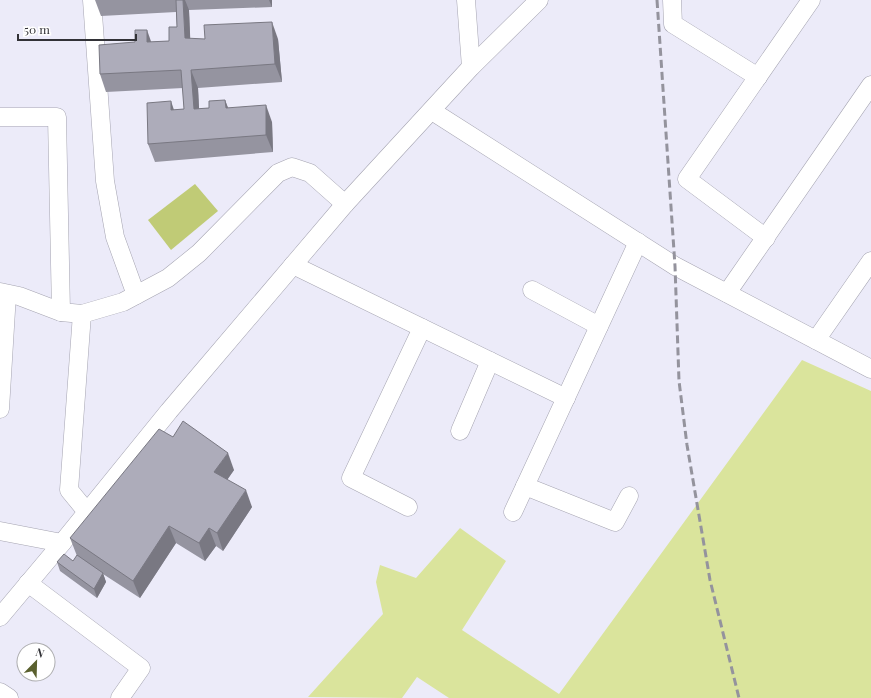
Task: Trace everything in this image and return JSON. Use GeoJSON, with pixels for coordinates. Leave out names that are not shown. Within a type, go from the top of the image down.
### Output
{"type":"FeatureCollection","features":[{"type":"Feature","properties":{"kind":"street"},"geometry":{"type":"LineString","coordinates":[[92,0],[105,181],[115,237],[136,295]]}},
{"type":"Feature","properties":{"kind":"street"},"geometry":{"type":"LineString","coordinates":[[466,0],[471,67]]}},
{"type":"Feature","properties":{"kind":"street"},"geometry":{"type":"LineString","coordinates":[[0,617],[169,411],[345,204],[471,67],[539,0]]}},
{"type":"Feature","properties":{"kind":"street"},"geometry":{"type":"LineString","coordinates":[[672,0],[673,24],[758,77]]}},
{"type":"Feature","properties":{"kind":"street"},"geometry":{"type":"LineString","coordinates":[[766,238],[687,179],[811,0]]}},
{"type":"Feature","properties":{"kind":"street"},"geometry":{"type":"LineString","coordinates":[[727,293],[871,85]]}},
{"type":"Feature","properties":{"kind":"street"},"geometry":{"type":"LineString","coordinates":[[432,111],[675,266],[871,370]]}},
{"type":"Feature","properties":{"kind":"street"},"geometry":{"type":"LineString","coordinates":[[0,117],[57,116],[61,312]]}},
{"type":"Feature","properties":{"kind":"street"},"geometry":{"type":"LineString","coordinates":[[0,409],[4,293],[19,296],[61,312],[82,314],[123,302],[168,278],[199,253],[278,173],[292,167],[310,173],[345,204]]}},
{"type":"Feature","properties":{"kind":"street"},"geometry":{"type":"LineString","coordinates":[[513,512],[638,242]]}},
{"type":"Feature","properties":{"kind":"street"},"geometry":{"type":"LineString","coordinates":[[816,340],[871,261]]}},
{"type":"Feature","properties":{"kind":"street"},"geometry":{"type":"LineString","coordinates":[[293,265],[566,398]]}},
{"type":"Feature","properties":{"kind":"street"},"geometry":{"type":"LineString","coordinates":[[532,290],[599,326]]}},
{"type":"Feature","properties":{"kind":"street"},"geometry":{"type":"LineString","coordinates":[[82,314],[69,490],[87,512]]}},
{"type":"Feature","properties":{"kind":"street"},"geometry":{"type":"LineString","coordinates":[[408,507],[351,478],[422,328]]}},
{"type":"Feature","properties":{"kind":"street"},"geometry":{"type":"LineString","coordinates":[[460,431],[490,361]]}},
{"type":"Feature","properties":{"kind":"street"},"geometry":{"type":"LineString","coordinates":[[525,486],[616,522],[629,496]]}},
{"type":"Feature","properties":{"kind":"street"},"geometry":{"type":"LineString","coordinates":[[0,531],[62,543]]}},
{"type":"Feature","properties":{"kind":"street"},"geometry":{"type":"LineString","coordinates":[[28,583],[141,668],[120,698]]}},
{"type":"Feature","properties":{"kind":"street"},"geometry":{"type":"LineString","coordinates":[[0,692],[9,698]]}},
{"type":"Feature","properties":{"kind":"shaded area"},"geometry":{"type":"Polygon","coordinates":[[[195,184],[218,211],[171,250],[148,220],[195,184]]]}},
{"type":"Feature","properties":{"kind":"shaded area"},"geometry":{"type":"Polygon","coordinates":[[[802,360],[871,391],[871,698],[449,698],[417,677],[402,698],[308,697],[383,614],[376,582],[380,565],[416,578],[460,528],[506,561],[462,630],[559,694],[802,360]]]}},
{"type":"Feature","properties":{"kind":"building"},"geometry":{"type":"Polygon","coordinates":[[[176,0],[183,0],[185,38],[205,39],[204,25],[272,22],[275,64],[191,70],[194,109],[209,108],[209,101],[225,100],[226,108],[266,105],[266,135],[148,144],[147,103],[171,101],[171,110],[184,109],[181,70],[100,74],[99,45],[135,42],[135,30],[147,30],[147,42],[169,41],[169,27],[177,27],[176,0]]]}},
{"type":"Feature","properties":{"kind":"building"},"geometry":{"type":"Polygon","coordinates":[[[183,421],[228,453],[214,472],[246,490],[217,533],[209,528],[199,543],[169,526],[133,581],[70,538],[159,429],[173,437],[183,421]]]}},
{"type":"Feature","properties":{"kind":"building"},"geometry":{"type":"Polygon","coordinates":[[[64,554],[73,561],[77,555],[103,573],[94,589],[57,562],[64,554]]]}},
{"type":"Feature","properties":{"kind":"railway"},"geometry":{"type":"LineString","coordinates":[[657,0],[675,266],[679,381],[687,445],[710,580],[739,698]]}}]}
